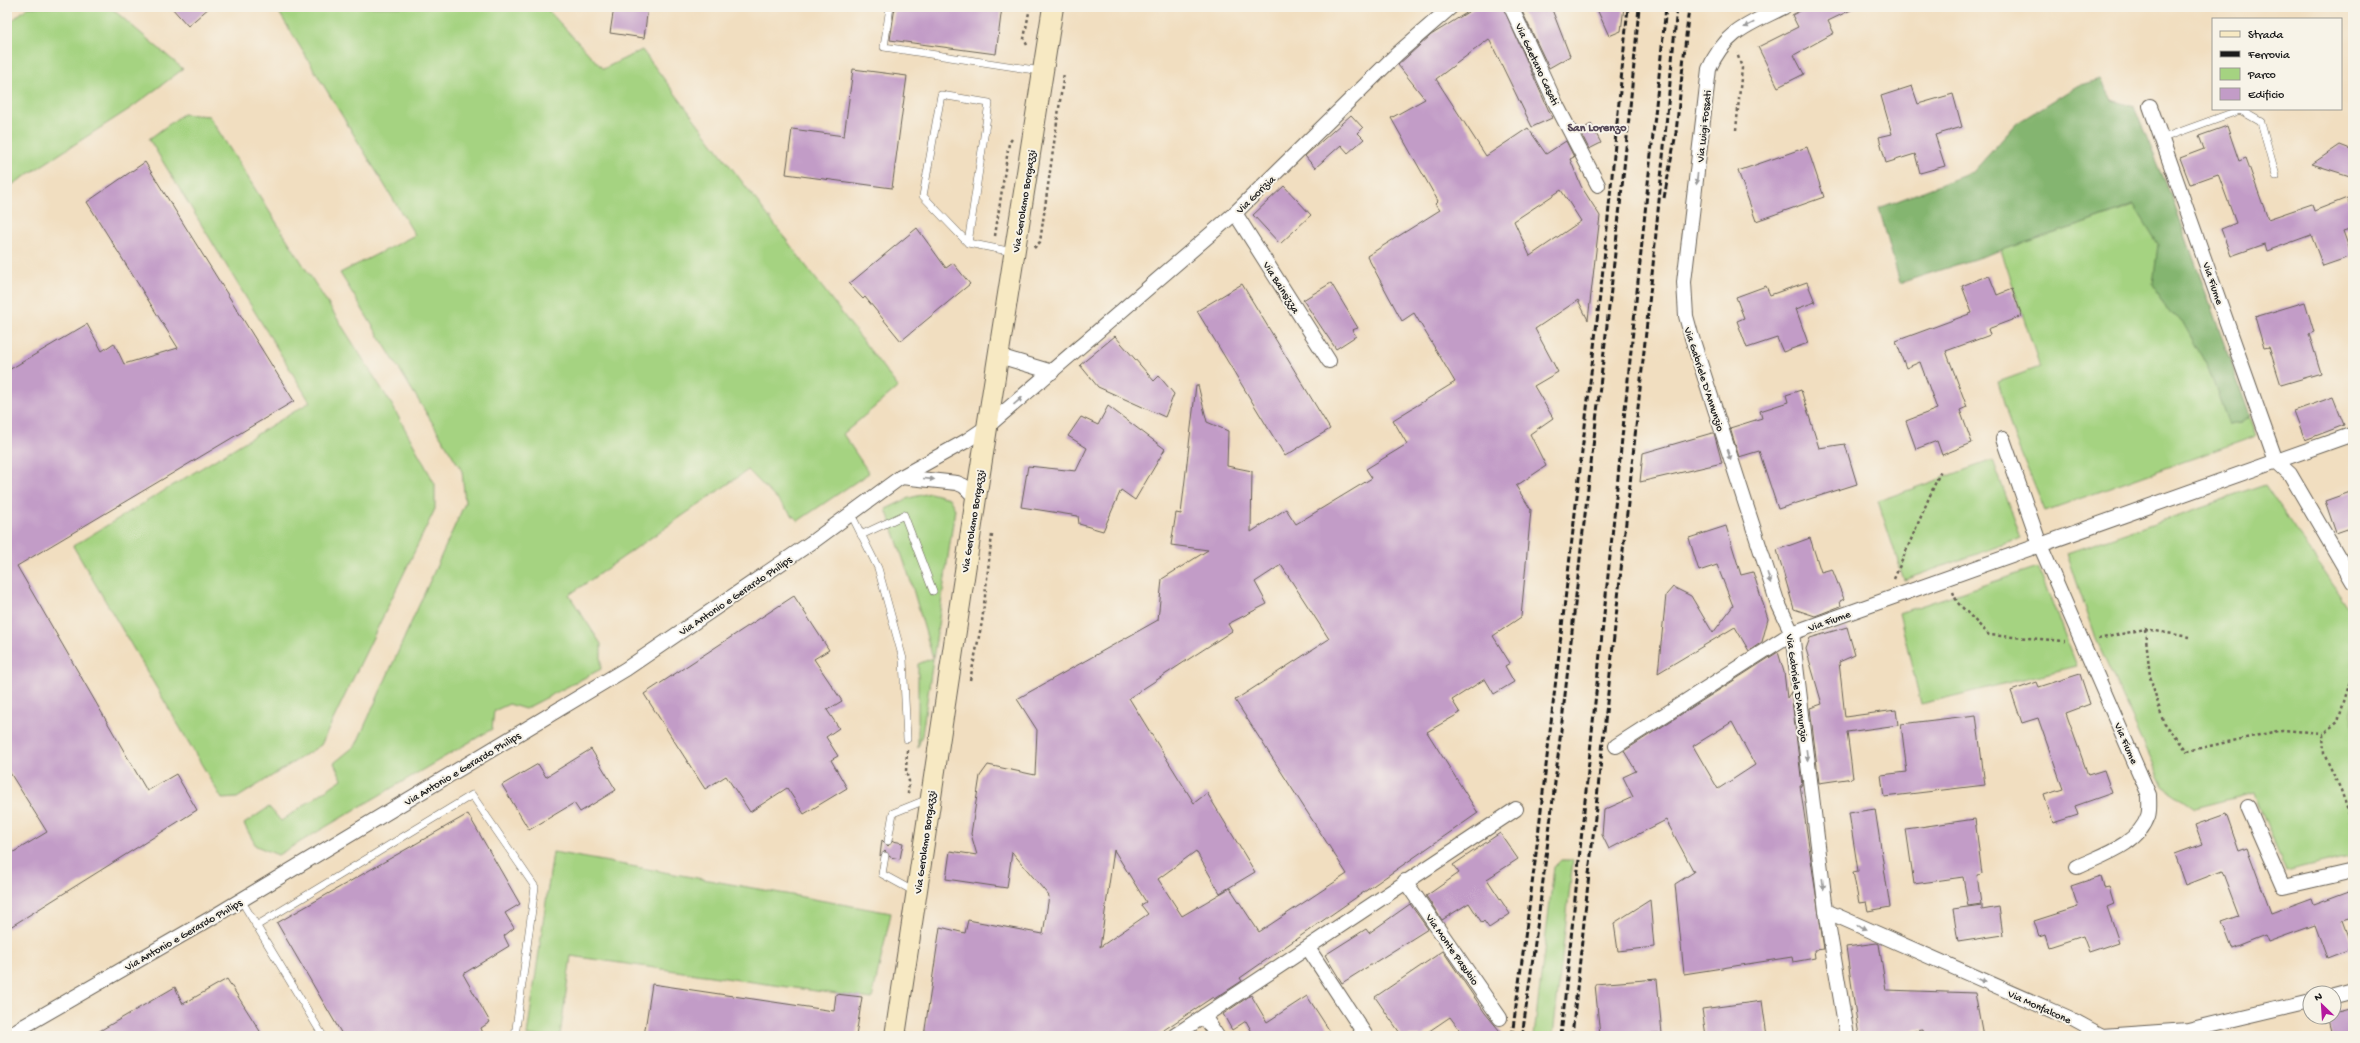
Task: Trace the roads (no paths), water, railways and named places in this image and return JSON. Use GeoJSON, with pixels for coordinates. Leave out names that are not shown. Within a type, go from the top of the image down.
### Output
{"type":"FeatureCollection","features":[{"type":"Feature","properties":{"kind":"main road","name":"Via Gerolamo Borgazzi"},"geometry":{"type":"LineString","coordinates":[[895,1036],[976,498],[999,356],[1024,251],[1044,72],[1053,7]]}},
{"type":"Feature","properties":{"kind":"street","name":"Via Gorizia"},"geometry":{"type":"LineString","coordinates":[[988,426],[1235,213],[1397,54],[1451,7]]}},
{"type":"Feature","properties":{"kind":"street","name":"Via Gaetano Casati"},"geometry":{"type":"LineString","coordinates":[[1511,7],[1557,106],[1598,185]]}},
{"type":"Feature","properties":{"kind":"street","name":"Via Luigi Fossati"},"geometry":{"type":"LineString","coordinates":[[1684,282],[1710,69],[1719,48],[1732,34],[1784,7]]}},
{"type":"Feature","properties":{"kind":"street","name":"Via Fiume"},"geometry":{"type":"LineString","coordinates":[[2150,106],[2276,461],[2290,474],[2353,582]]}},
{"type":"Feature","properties":{"kind":"street","name":"Via Bainsizza"},"geometry":{"type":"LineString","coordinates":[[1235,213],[1329,361]]}},
{"type":"Feature","properties":{"kind":"street","name":"Via Gabriele D'Annunzio"},"geometry":{"type":"LineString","coordinates":[[1684,282],[1686,316],[1692,338],[1777,601],[1792,633],[1826,912],[1847,1036]]}},
{"type":"Feature","properties":{"kind":"street"},"geometry":{"type":"LineString","coordinates":[[999,356],[1052,372]]}},
{"type":"Feature","properties":{"kind":"street","name":"Via Antonio e Gerardo Philips"},"geometry":{"type":"LineString","coordinates":[[7,1036],[241,900],[626,669],[851,514],[901,477],[966,441],[988,426]]}},
{"type":"Feature","properties":{"kind":"street","name":"Via Fiume"},"geometry":{"type":"LineString","coordinates":[[1616,746],[1792,633],[2353,434]]}},
{"type":"Feature","properties":{"kind":"street","name":"Via Fiume"},"geometry":{"type":"LineString","coordinates":[[2003,439],[2040,545],[2149,794],[2149,815],[2139,833],[2122,846],[2077,867]]}},
{"type":"Feature","properties":{"kind":"street"},"geometry":{"type":"LineString","coordinates":[[901,477],[957,483],[964,486],[976,498]]}},
{"type":"Feature","properties":{"kind":"street"},"geometry":{"type":"LineString","coordinates":[[2248,807],[2283,887],[2353,871]]}},
{"type":"Feature","properties":{"kind":"street"},"geometry":{"type":"LineString","coordinates":[[1174,1036],[1308,948],[1405,881],[1516,809]]}},
{"type":"Feature","properties":{"kind":"street","name":"Via Monte Pasubio"},"geometry":{"type":"LineString","coordinates":[[1405,881],[1500,1018]]}},
{"type":"Feature","properties":{"kind":"street","name":"Via Monfalcone"},"geometry":{"type":"LineString","coordinates":[[1826,912],[2069,1018],[2102,1036],[2188,1030],[2302,1004]]}},
{"type":"Feature","properties":{"kind":"street"},"geometry":{"type":"LineString","coordinates":[[1308,948],[1366,1036]]}},
{"type":"Feature","properties":{"kind":"street"},"geometry":{"type":"LineString","coordinates":[[2342,994],[2353,991]]}},
{"type":"Feature","properties":{"kind":"street"},"geometry":{"type":"LineString","coordinates":[[1204,1016],[1217,1036]]}},
{"type":"Feature","properties":{"kind":"lane"},"geometry":{"type":"LineString","coordinates":[[890,7],[884,48],[1044,72]]}},
{"type":"Feature","properties":{"kind":"lane"},"geometry":{"type":"LineString","coordinates":[[968,243],[989,103],[941,95],[923,196],[968,243],[1024,251]]}},
{"type":"Feature","properties":{"kind":"lane"},"geometry":{"type":"LineString","coordinates":[[2162,138],[2240,110],[2260,122],[2276,176]]}},
{"type":"Feature","properties":{"kind":"lane"},"geometry":{"type":"LineString","coordinates":[[851,514],[878,568],[903,659],[907,739]]}},
{"type":"Feature","properties":{"kind":"lane"},"geometry":{"type":"LineString","coordinates":[[861,535],[904,515],[933,591]]}},
{"type":"Feature","properties":{"kind":"lane"},"geometry":{"type":"LineString","coordinates":[[256,926],[472,795],[534,887],[515,1036]]}},
{"type":"Feature","properties":{"kind":"lane"},"geometry":{"type":"LineString","coordinates":[[888,841],[893,813],[931,798]]}},
{"type":"Feature","properties":{"kind":"lane"},"geometry":{"type":"LineString","coordinates":[[885,856],[882,874],[917,892]]}},
{"type":"Feature","properties":{"kind":"lane"},"geometry":{"type":"LineString","coordinates":[[241,900],[323,1036]]}},
{"type":"Feature","properties":{"kind":"railway"},"geometry":{"type":"LineString","coordinates":[[1512,1036],[1535,862],[1604,260],[1628,7]]}},
{"type":"Feature","properties":{"kind":"railway"},"geometry":{"type":"LineString","coordinates":[[1522,1036],[1547,850],[1613,274],[1639,7]]}},
{"type":"Feature","properties":{"kind":"railway"},"geometry":{"type":"LineString","coordinates":[[1561,1036],[1666,7]]}},
{"type":"Feature","properties":{"kind":"railway"},"geometry":{"type":"LineString","coordinates":[[1572,1036],[1653,265],[1677,7]]}},
{"type":"Feature","properties":{"kind":"railway"},"geometry":{"type":"LineString","coordinates":[[1664,198],[1676,133],[1689,7]]}},
{"type":"Feature","properties":{"kind":"district","name":"San Lorenzo"},"geometry":{"type":"Point","coordinates":[1597,127]}}]}
